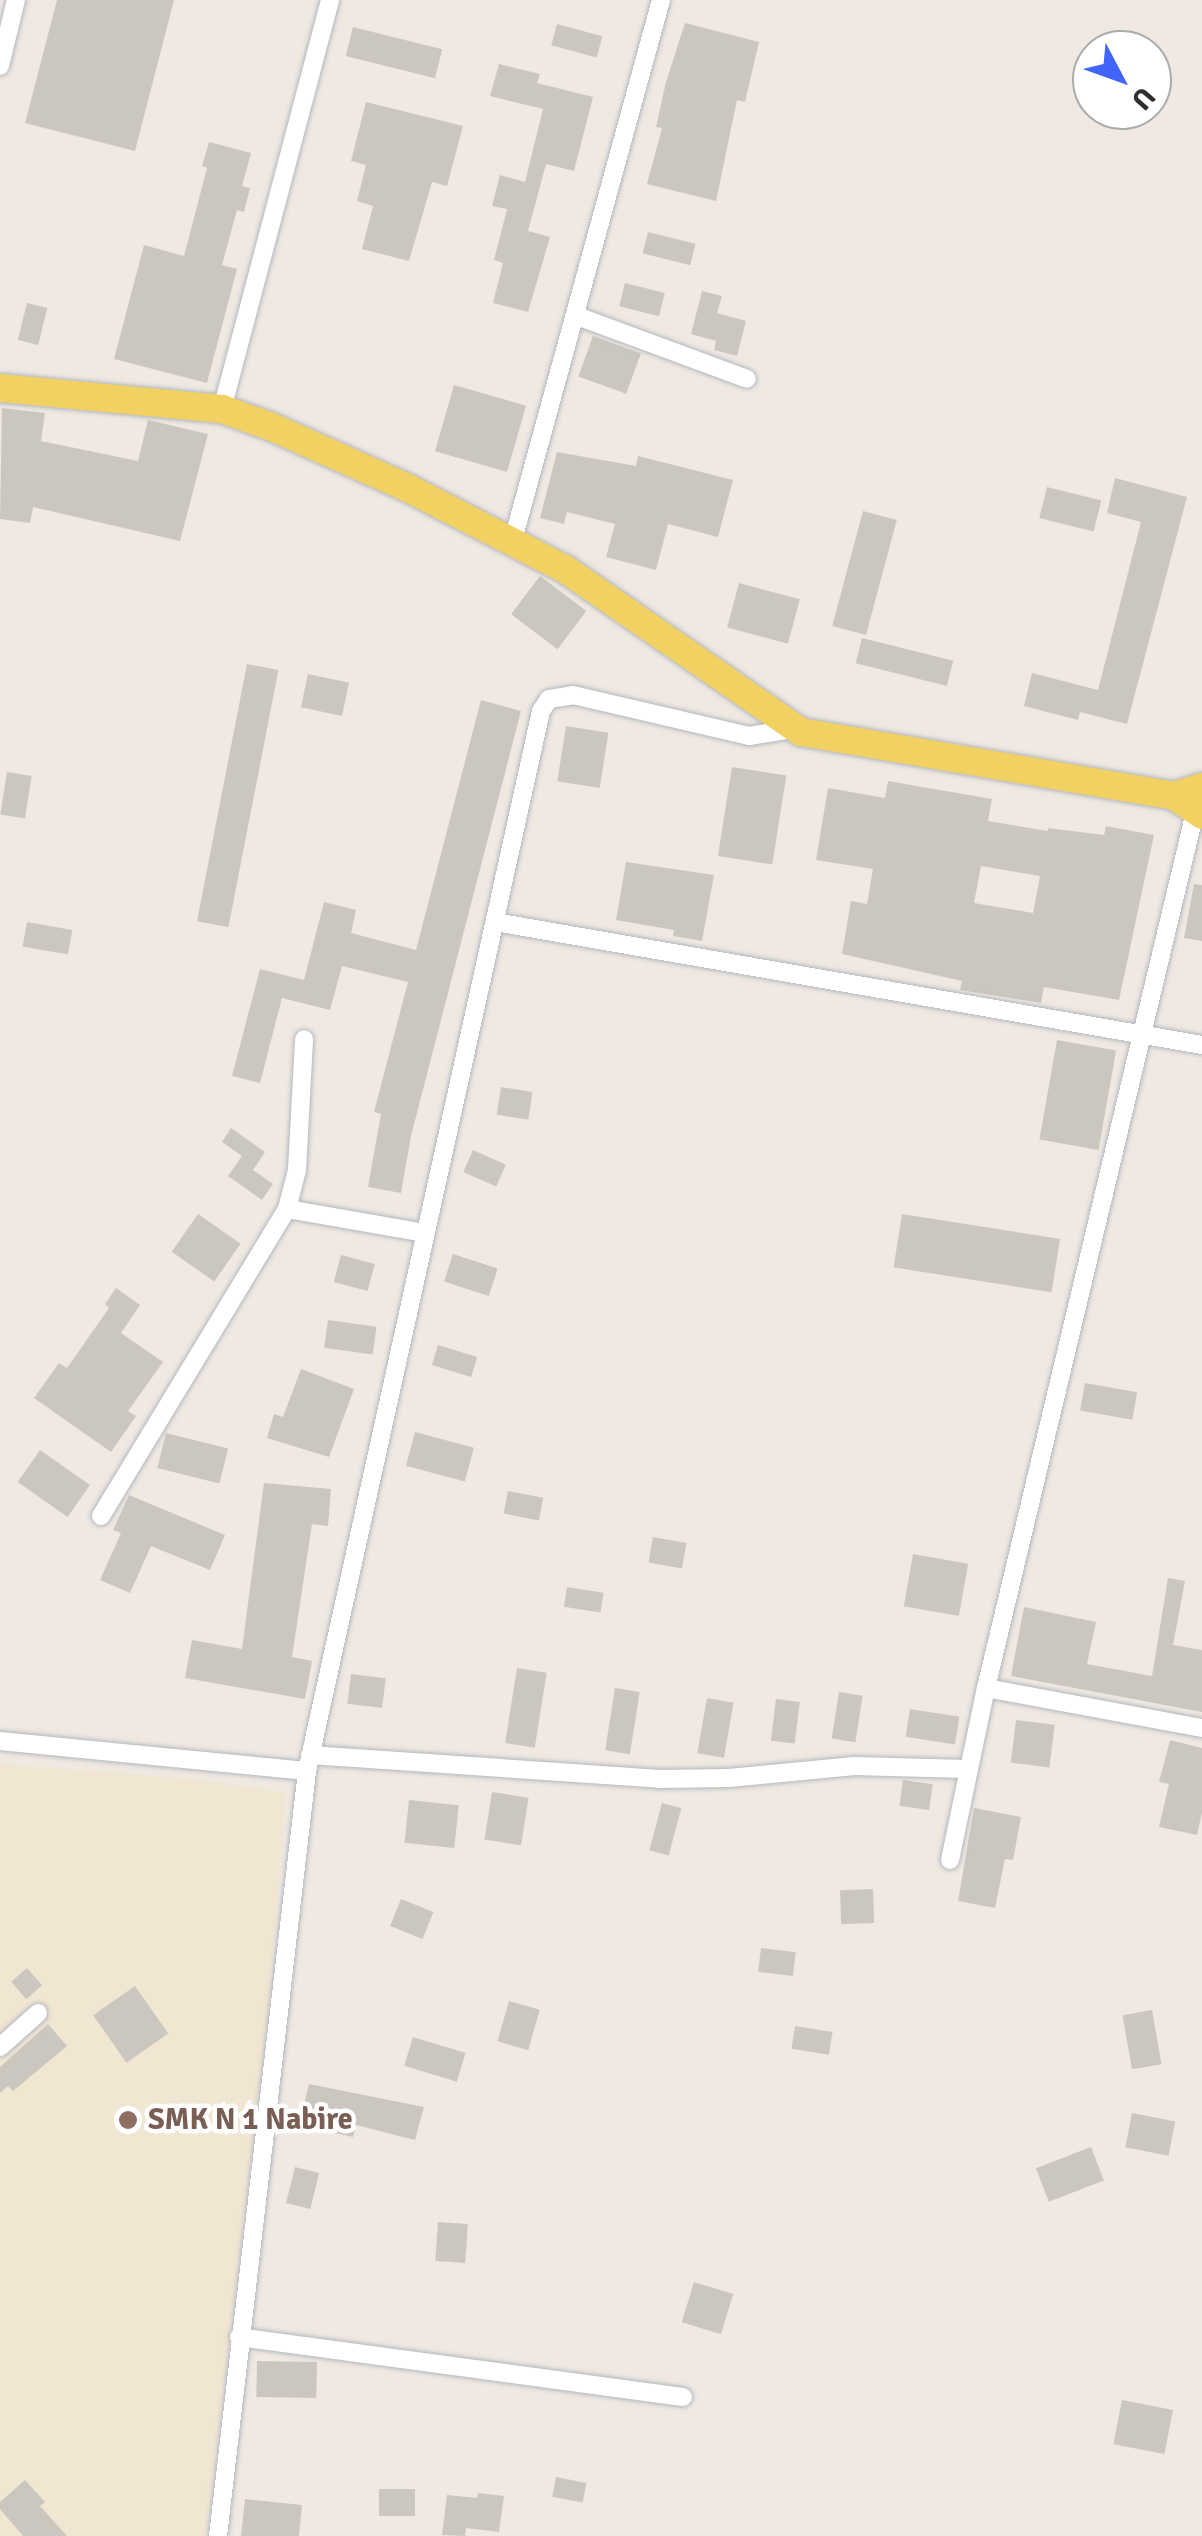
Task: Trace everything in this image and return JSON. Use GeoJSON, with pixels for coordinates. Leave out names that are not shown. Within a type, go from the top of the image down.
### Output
{"type":"FeatureCollection","features":[{"type":"Feature","properties":{"kind":"main road"},"geometry":{"type":"LineString","coordinates":[[0,388],[222,409],[408,488],[513,540],[620,606],[793,729],[1196,796]]}},
{"type":"Feature","properties":{"kind":"street"},"geometry":{"type":"LineString","coordinates":[[0,66],[16,0]]}},
{"type":"Feature","properties":{"kind":"street"},"geometry":{"type":"LineString","coordinates":[[222,409],[330,0]]}},
{"type":"Feature","properties":{"kind":"street"},"geometry":{"type":"LineString","coordinates":[[513,540],[660,0]]}},
{"type":"Feature","properties":{"kind":"street"},"geometry":{"type":"LineString","coordinates":[[577,316],[748,379]]}},
{"type":"Feature","properties":{"kind":"street"},"geometry":{"type":"LineString","coordinates":[[218,2536],[309,1763],[539,718],[550,699],[573,695],[749,736],[793,729]]}},
{"type":"Feature","properties":{"kind":"street"},"geometry":{"type":"LineString","coordinates":[[950,1860],[986,1688],[1144,1033],[1196,796]]}},
{"type":"Feature","properties":{"kind":"street"},"geometry":{"type":"LineString","coordinates":[[494,922],[1202,1045]]}},
{"type":"Feature","properties":{"kind":"street"},"geometry":{"type":"LineString","coordinates":[[101,1516],[287,1209],[296,1170],[304,1039]]}},
{"type":"Feature","properties":{"kind":"street"},"geometry":{"type":"LineString","coordinates":[[287,1209],[424,1233]]}},
{"type":"Feature","properties":{"kind":"street"},"geometry":{"type":"LineString","coordinates":[[986,1688],[1202,1728]]}},
{"type":"Feature","properties":{"kind":"street"},"geometry":{"type":"LineString","coordinates":[[0,1741],[309,1763],[682,1779],[854,1766],[968,1769]]}},
{"type":"Feature","properties":{"kind":"street"},"geometry":{"type":"LineString","coordinates":[[0,2047],[38,2013]]}},
{"type":"Feature","properties":{"kind":"street"},"geometry":{"type":"LineString","coordinates":[[239,2337],[683,2397]]}},
{"type":"Feature","properties":{"kind":"shaded area","name":"SMK N 1 Nabire"},"geometry":{"type":"Polygon","coordinates":[[[0,1764],[192,1779],[286,1793],[268,2010],[206,2536],[0,2536],[0,1764]]]}},
{"type":"Feature","properties":{"kind":"building"},"geometry":{"type":"Polygon","coordinates":[[[57,0],[174,0],[135,151],[25,123],[57,0]]]}},
{"type":"Feature","properties":{"kind":"building"},"geometry":{"type":"Polygon","coordinates":[[[685,23],[759,42],[745,102],[737,100],[716,201],[647,184],[662,128],[656,127],[666,82],[685,23]]]}},
{"type":"Feature","properties":{"kind":"building"},"geometry":{"type":"Polygon","coordinates":[[[557,24],[602,36],[597,57],[551,45],[557,24]]]}},
{"type":"Feature","properties":{"kind":"building"},"geometry":{"type":"Polygon","coordinates":[[[353,27],[442,49],[435,78],[346,56],[353,27]]]}},
{"type":"Feature","properties":{"kind":"building"},"geometry":{"type":"Polygon","coordinates":[[[499,64],[540,74],[537,83],[593,97],[574,171],[546,164],[528,231],[550,237],[528,312],[493,303],[503,263],[494,260],[507,209],[492,206],[500,175],[525,182],[543,109],[490,96],[499,64]]]}},
{"type":"Feature","properties":{"kind":"building"},"geometry":{"type":"Polygon","coordinates":[[[366,102],[463,126],[447,186],[432,182],[409,261],[362,249],[373,206],[357,201],[366,165],[351,161],[366,102]]]}},
{"type":"Feature","properties":{"kind":"building"},"geometry":{"type":"Polygon","coordinates":[[[209,142],[251,153],[242,186],[250,188],[244,212],[237,210],[222,265],[237,269],[207,383],[114,359],[144,245],[184,256],[207,168],[202,166],[209,142]]]}},
{"type":"Feature","properties":{"kind":"building"},"geometry":{"type":"Polygon","coordinates":[[[648,232],[696,244],[690,265],[643,253],[648,232]]]}},
{"type":"Feature","properties":{"kind":"building"},"geometry":{"type":"Polygon","coordinates":[[[625,283],[665,293],[659,316],[619,306],[625,283]]]}},
{"type":"Feature","properties":{"kind":"building"},"geometry":{"type":"Polygon","coordinates":[[[702,291],[722,296],[717,313],[746,321],[737,356],[714,350],[716,341],[691,334],[702,291]]]}},
{"type":"Feature","properties":{"kind":"building"},"geometry":{"type":"Polygon","coordinates":[[[27,303],[47,308],[38,345],[18,340],[27,303]]]}},
{"type":"Feature","properties":{"kind":"building"},"geometry":{"type":"Polygon","coordinates":[[[593,336],[641,353],[626,394],[578,376],[593,336]]]}},
{"type":"Feature","properties":{"kind":"building"},"geometry":{"type":"Polygon","coordinates":[[[454,385],[526,406],[507,472],[435,451],[454,385]]]}},
{"type":"Feature","properties":{"kind":"building"},"geometry":{"type":"Polygon","coordinates":[[[2,408],[45,413],[41,441],[138,461],[148,420],[208,434],[180,541],[33,507],[30,523],[0,519],[2,408]]]}},
{"type":"Feature","properties":{"kind":"building"},"geometry":{"type":"Polygon","coordinates":[[[557,452],[636,466],[638,456],[733,480],[718,537],[668,524],[656,570],[606,557],[615,524],[567,512],[564,524],[540,518],[557,452]]]}},
{"type":"Feature","properties":{"kind":"building"},"geometry":{"type":"Polygon","coordinates":[[[1115,478],[1187,497],[1127,724],[1080,712],[1078,720],[1024,706],[1032,673],[1098,690],[1141,522],[1107,513],[1115,478]]]}},
{"type":"Feature","properties":{"kind":"building"},"geometry":{"type":"Polygon","coordinates":[[[1047,487],[1101,501],[1094,532],[1039,518],[1047,487]]]}},
{"type":"Feature","properties":{"kind":"building"},"geometry":{"type":"Polygon","coordinates":[[[863,511],[897,520],[866,635],[832,626],[863,511]]]}},
{"type":"Feature","properties":{"kind":"building"},"geometry":{"type":"Polygon","coordinates":[[[540,576],[586,611],[557,649],[511,614],[540,576]]]}},
{"type":"Feature","properties":{"kind":"building"},"geometry":{"type":"Polygon","coordinates":[[[739,583],[800,599],[788,644],[727,627],[739,583]]]}},
{"type":"Feature","properties":{"kind":"building"},"geometry":{"type":"Polygon","coordinates":[[[862,638],[953,661],[947,686],[856,663],[862,638]]]}},
{"type":"Feature","properties":{"kind":"building"},"geometry":{"type":"Polygon","coordinates":[[[247,664],[278,670],[228,927],[197,921],[247,664]]]}},
{"type":"Feature","properties":{"kind":"building"},"geometry":{"type":"Polygon","coordinates":[[[308,674],[349,683],[342,716],[301,707],[308,674]]]}},
{"type":"Feature","properties":{"kind":"building"},"geometry":{"type":"Polygon","coordinates":[[[481,700],[521,711],[411,1136],[401,1193],[368,1187],[381,1114],[374,1112],[408,982],[342,966],[330,1010],[282,998],[260,1083],[232,1076],[260,969],[304,980],[324,902],[356,910],[351,933],[416,950],[481,700]]]}},
{"type":"Feature","properties":{"kind":"building"},"geometry":{"type":"Polygon","coordinates":[[[566,726],[608,733],[600,788],[557,781],[566,726]]]}},
{"type":"Feature","properties":{"kind":"building"},"geometry":{"type":"Polygon","coordinates":[[[732,767],[786,776],[772,864],[718,856],[732,767]]]}},
{"type":"Feature","properties":{"kind":"building"},"geometry":{"type":"Polygon","coordinates":[[[7,772],[32,776],[25,818],[0,814],[7,772]]]}},
{"type":"Feature","properties":{"kind":"building"},"geometry":{"type":"Polygon","coordinates":[[[888,781],[992,799],[988,821],[1104,835],[1106,826],[1154,835],[1119,1000],[1044,987],[1041,1003],[960,990],[962,981],[842,954],[851,901],[867,904],[873,869],[816,860],[828,788],[885,798],[888,781]],[[981,866],[974,903],[1033,913],[1040,876],[981,866]]]}},
{"type":"Feature","properties":{"kind":"building"},"geometry":{"type":"Polygon","coordinates":[[[626,862],[714,875],[702,941],[673,936],[674,930],[616,920],[626,862]]]}},
{"type":"Feature","properties":{"kind":"building"},"geometry":{"type":"Polygon","coordinates":[[[1194,884],[1202,885],[1202,941],[1184,938],[1194,884]]]}},
{"type":"Feature","properties":{"kind":"building"},"geometry":{"type":"Polygon","coordinates":[[[27,922],[72,930],[68,955],[23,947],[27,922]]]}},
{"type":"Feature","properties":{"kind":"building"},"geometry":{"type":"Polygon","coordinates":[[[1057,1040],[1116,1050],[1099,1150],[1039,1139],[1057,1040]]]}},
{"type":"Feature","properties":{"kind":"building"},"geometry":{"type":"Polygon","coordinates":[[[501,1087],[533,1092],[528,1120],[497,1115],[501,1087]]]}},
{"type":"Feature","properties":{"kind":"building"},"geometry":{"type":"Polygon","coordinates":[[[231,1128],[265,1152],[253,1170],[273,1184],[262,1200],[228,1176],[242,1156],[222,1142],[231,1128]]]}},
{"type":"Feature","properties":{"kind":"building"},"geometry":{"type":"Polygon","coordinates":[[[473,1150],[506,1165],[496,1187],[463,1172],[473,1150]]]}},
{"type":"Feature","properties":{"kind":"building"},"geometry":{"type":"Polygon","coordinates":[[[198,1214],[241,1244],[214,1282],[172,1252],[198,1214]]]}},
{"type":"Feature","properties":{"kind":"building"},"geometry":{"type":"Polygon","coordinates":[[[902,1214],[1060,1239],[1052,1292],[894,1267],[902,1214]]]}},
{"type":"Feature","properties":{"kind":"building"},"geometry":{"type":"Polygon","coordinates":[[[453,1254],[498,1269],[489,1296],[444,1282],[453,1254]]]}},
{"type":"Feature","properties":{"kind":"building"},"geometry":{"type":"Polygon","coordinates":[[[341,1255],[375,1264],[368,1291],[334,1282],[341,1255]]]}},
{"type":"Feature","properties":{"kind":"building"},"geometry":{"type":"Polygon","coordinates":[[[116,1288],[140,1305],[121,1333],[163,1362],[128,1411],[136,1416],[111,1452],[34,1398],[59,1363],[67,1368],[109,1308],[105,1304],[116,1288]]]}},
{"type":"Feature","properties":{"kind":"building"},"geometry":{"type":"Polygon","coordinates":[[[328,1320],[377,1327],[373,1355],[324,1348],[328,1320]]]}},
{"type":"Feature","properties":{"kind":"building"},"geometry":{"type":"Polygon","coordinates":[[[438,1345],[477,1357],[471,1377],[432,1365],[438,1345]]]}},
{"type":"Feature","properties":{"kind":"building"},"geometry":{"type":"Polygon","coordinates":[[[301,1369],[354,1389],[329,1457],[267,1438],[274,1414],[283,1417],[301,1369]]]}},
{"type":"Feature","properties":{"kind":"building"},"geometry":{"type":"Polygon","coordinates":[[[1085,1383],[1137,1392],[1132,1420],[1080,1411],[1085,1383]]]}},
{"type":"Feature","properties":{"kind":"building"},"geometry":{"type":"Polygon","coordinates":[[[415,1432],[474,1448],[465,1482],[406,1466],[415,1432]]]}},
{"type":"Feature","properties":{"kind":"building"},"geometry":{"type":"Polygon","coordinates":[[[166,1433],[228,1448],[219,1483],[157,1468],[166,1433]]]}},
{"type":"Feature","properties":{"kind":"building"},"geometry":{"type":"Polygon","coordinates":[[[40,1450],[90,1485],[68,1517],[18,1482],[40,1450]]]}},
{"type":"Feature","properties":{"kind":"building"},"geometry":{"type":"Polygon","coordinates":[[[264,1483],[331,1489],[328,1526],[312,1524],[292,1657],[312,1661],[305,1699],[185,1678],[192,1640],[242,1649],[264,1483]]]}},
{"type":"Feature","properties":{"kind":"building"},"geometry":{"type":"Polygon","coordinates":[[[508,1491],[543,1498],[539,1520],[504,1514],[508,1491]]]}},
{"type":"Feature","properties":{"kind":"building"},"geometry":{"type":"Polygon","coordinates":[[[129,1495],[225,1535],[210,1570],[151,1546],[130,1593],[100,1580],[121,1533],[113,1530],[129,1495]]]}},
{"type":"Feature","properties":{"kind":"building"},"geometry":{"type":"Polygon","coordinates":[[[653,1537],[686,1543],[682,1569],[648,1563],[653,1537]]]}},
{"type":"Feature","properties":{"kind":"building"},"geometry":{"type":"Polygon","coordinates":[[[913,1554],[968,1564],[959,1616],[904,1606],[913,1554]]]}},
{"type":"Feature","properties":{"kind":"building"},"geometry":{"type":"Polygon","coordinates":[[[1168,1578],[1185,1581],[1173,1645],[1202,1650],[1202,1712],[1011,1676],[1024,1607],[1096,1622],[1087,1664],[1152,1676],[1168,1578]]]}},
{"type":"Feature","properties":{"kind":"building"},"geometry":{"type":"Polygon","coordinates":[[[567,1587],[604,1593],[600,1613],[564,1607],[567,1587]]]}},
{"type":"Feature","properties":{"kind":"building"},"geometry":{"type":"Polygon","coordinates":[[[517,1668],[547,1673],[535,1748],[505,1743],[517,1668]]]}},
{"type":"Feature","properties":{"kind":"building"},"geometry":{"type":"Polygon","coordinates":[[[351,1674],[386,1678],[382,1708],[347,1704],[351,1674]]]}},
{"type":"Feature","properties":{"kind":"building"},"geometry":{"type":"Polygon","coordinates":[[[615,1688],[640,1692],[630,1754],[605,1750],[615,1688]]]}},
{"type":"Feature","properties":{"kind":"building"},"geometry":{"type":"Polygon","coordinates":[[[839,1692],[863,1696],[855,1742],[832,1738],[839,1692]]]}},
{"type":"Feature","properties":{"kind":"building"},"geometry":{"type":"Polygon","coordinates":[[[707,1698],[734,1703],[724,1758],[697,1753],[707,1698]]]}},
{"type":"Feature","properties":{"kind":"building"},"geometry":{"type":"Polygon","coordinates":[[[776,1699],[800,1702],[795,1744],[771,1741],[776,1699]]]}},
{"type":"Feature","properties":{"kind":"building"},"geometry":{"type":"Polygon","coordinates":[[[910,1709],[959,1717],[955,1744],[906,1737],[910,1709]]]}},
{"type":"Feature","properties":{"kind":"building"},"geometry":{"type":"Polygon","coordinates":[[[1016,1720],[1055,1725],[1049,1767],[1011,1763],[1016,1720]]]}},
{"type":"Feature","properties":{"kind":"building"},"geometry":{"type":"Polygon","coordinates":[[[1170,1740],[1202,1748],[1202,1812],[1197,1835],[1159,1827],[1169,1784],[1159,1782],[1170,1740]]]}},
{"type":"Feature","properties":{"kind":"building"},"geometry":{"type":"Polygon","coordinates":[[[903,1780],[933,1784],[929,1810],[899,1806],[903,1780]]]}},
{"type":"Feature","properties":{"kind":"building"},"geometry":{"type":"Polygon","coordinates":[[[492,1792],[529,1798],[521,1845],[484,1839],[492,1792]]]}},
{"type":"Feature","properties":{"kind":"building"},"geometry":{"type":"Polygon","coordinates":[[[409,1800],[459,1805],[454,1848],[405,1843],[409,1800]]]}},
{"type":"Feature","properties":{"kind":"building"},"geometry":{"type":"Polygon","coordinates":[[[662,1803],[681,1808],[669,1856],[649,1850],[662,1803]]]}},
{"type":"Feature","properties":{"kind":"building"},"geometry":{"type":"Polygon","coordinates":[[[974,1808],[1021,1817],[1013,1860],[1005,1859],[995,1908],[958,1901],[974,1808]]]}},
{"type":"Feature","properties":{"kind":"building"},"geometry":{"type":"Polygon","coordinates":[[[873,1889],[874,1923],[841,1924],[840,1890],[873,1889]]]}},
{"type":"Feature","properties":{"kind":"building"},"geometry":{"type":"Polygon","coordinates":[[[401,1899],[433,1912],[423,1939],[390,1926],[401,1899]]]}},
{"type":"Feature","properties":{"kind":"building"},"geometry":{"type":"Polygon","coordinates":[[[761,1948],[796,1952],[793,1976],[758,1972],[761,1948]]]}},
{"type":"Feature","properties":{"kind":"building"},"geometry":{"type":"Polygon","coordinates":[[[27,1968],[42,1985],[26,1999],[11,1982],[27,1968]]]}},
{"type":"Feature","properties":{"kind":"building"},"geometry":{"type":"Polygon","coordinates":[[[135,1986],[168,2034],[126,2063],[93,2015],[135,1986]]]}},
{"type":"Feature","properties":{"kind":"building"},"geometry":{"type":"Polygon","coordinates":[[[509,2001],[540,2010],[528,2050],[497,2041],[509,2001]]]}},
{"type":"Feature","properties":{"kind":"building"},"geometry":{"type":"Polygon","coordinates":[[[1152,2010],[1162,2064],[1132,2069],[1122,2015],[1152,2010]]]}},
{"type":"Feature","properties":{"kind":"building"},"geometry":{"type":"Polygon","coordinates":[[[48,2024],[67,2046],[13,2091],[8,2086],[0,2093],[0,2067],[48,2024]]]}},
{"type":"Feature","properties":{"kind":"building"},"geometry":{"type":"Polygon","coordinates":[[[795,2026],[833,2032],[829,2055],[791,2049],[795,2026]]]}},
{"type":"Feature","properties":{"kind":"building"},"geometry":{"type":"Polygon","coordinates":[[[413,2037],[466,2053],[457,2082],[404,2066],[413,2037]]]}},
{"type":"Feature","properties":{"kind":"building"},"geometry":{"type":"Polygon","coordinates":[[[309,2084],[424,2107],[415,2140],[356,2125],[353,2137],[299,2125],[309,2084]]]}},
{"type":"Feature","properties":{"kind":"building"},"geometry":{"type":"Polygon","coordinates":[[[1132,2113],[1175,2121],[1169,2156],[1125,2147],[1132,2113]]]}},
{"type":"Feature","properties":{"kind":"building"},"geometry":{"type":"Polygon","coordinates":[[[1091,2147],[1104,2181],[1049,2202],[1036,2168],[1091,2147]]]}},
{"type":"Feature","properties":{"kind":"building"},"geometry":{"type":"Polygon","coordinates":[[[295,2167],[319,2173],[310,2209],[286,2203],[295,2167]]]}},
{"type":"Feature","properties":{"kind":"building"},"geometry":{"type":"Polygon","coordinates":[[[438,2222],[468,2224],[465,2263],[435,2261],[438,2222]]]}},
{"type":"Feature","properties":{"kind":"building"},"geometry":{"type":"Polygon","coordinates":[[[694,2282],[733,2294],[721,2334],[682,2322],[694,2282]]]}},
{"type":"Feature","properties":{"kind":"building"},"geometry":{"type":"Polygon","coordinates":[[[257,2361],[317,2362],[316,2398],[256,2397],[257,2361]]]}},
{"type":"Feature","properties":{"kind":"building"},"geometry":{"type":"Polygon","coordinates":[[[1122,2400],[1173,2410],[1164,2454],[1113,2444],[1122,2400]]]}},
{"type":"Feature","properties":{"kind":"building"},"geometry":{"type":"Polygon","coordinates":[[[556,2477],[586,2483],[583,2503],[552,2497],[556,2477]]]}},
{"type":"Feature","properties":{"kind":"building"},"geometry":{"type":"Polygon","coordinates":[[[25,2480],[45,2502],[40,2506],[67,2536],[23,2536],[0,2509],[0,2502],[25,2480]]]}},
{"type":"Feature","properties":{"kind":"building"},"geometry":{"type":"Polygon","coordinates":[[[379,2489],[415,2489],[415,2516],[379,2516],[379,2489]]]}},
{"type":"Feature","properties":{"kind":"building"},"geometry":{"type":"Polygon","coordinates":[[[478,2493],[504,2496],[499,2532],[466,2528],[465,2536],[442,2535],[447,2495],[477,2498],[478,2493]]]}},
{"type":"Feature","properties":{"kind":"building"},"geometry":{"type":"Polygon","coordinates":[[[245,2499],[302,2505],[299,2536],[241,2536],[245,2499]]]}},
{"type":"Feature","properties":{"kind":"place","name":"SMK N 1 Nabire"},"geometry":{"type":"Point","coordinates":[128,2120]}}]}
